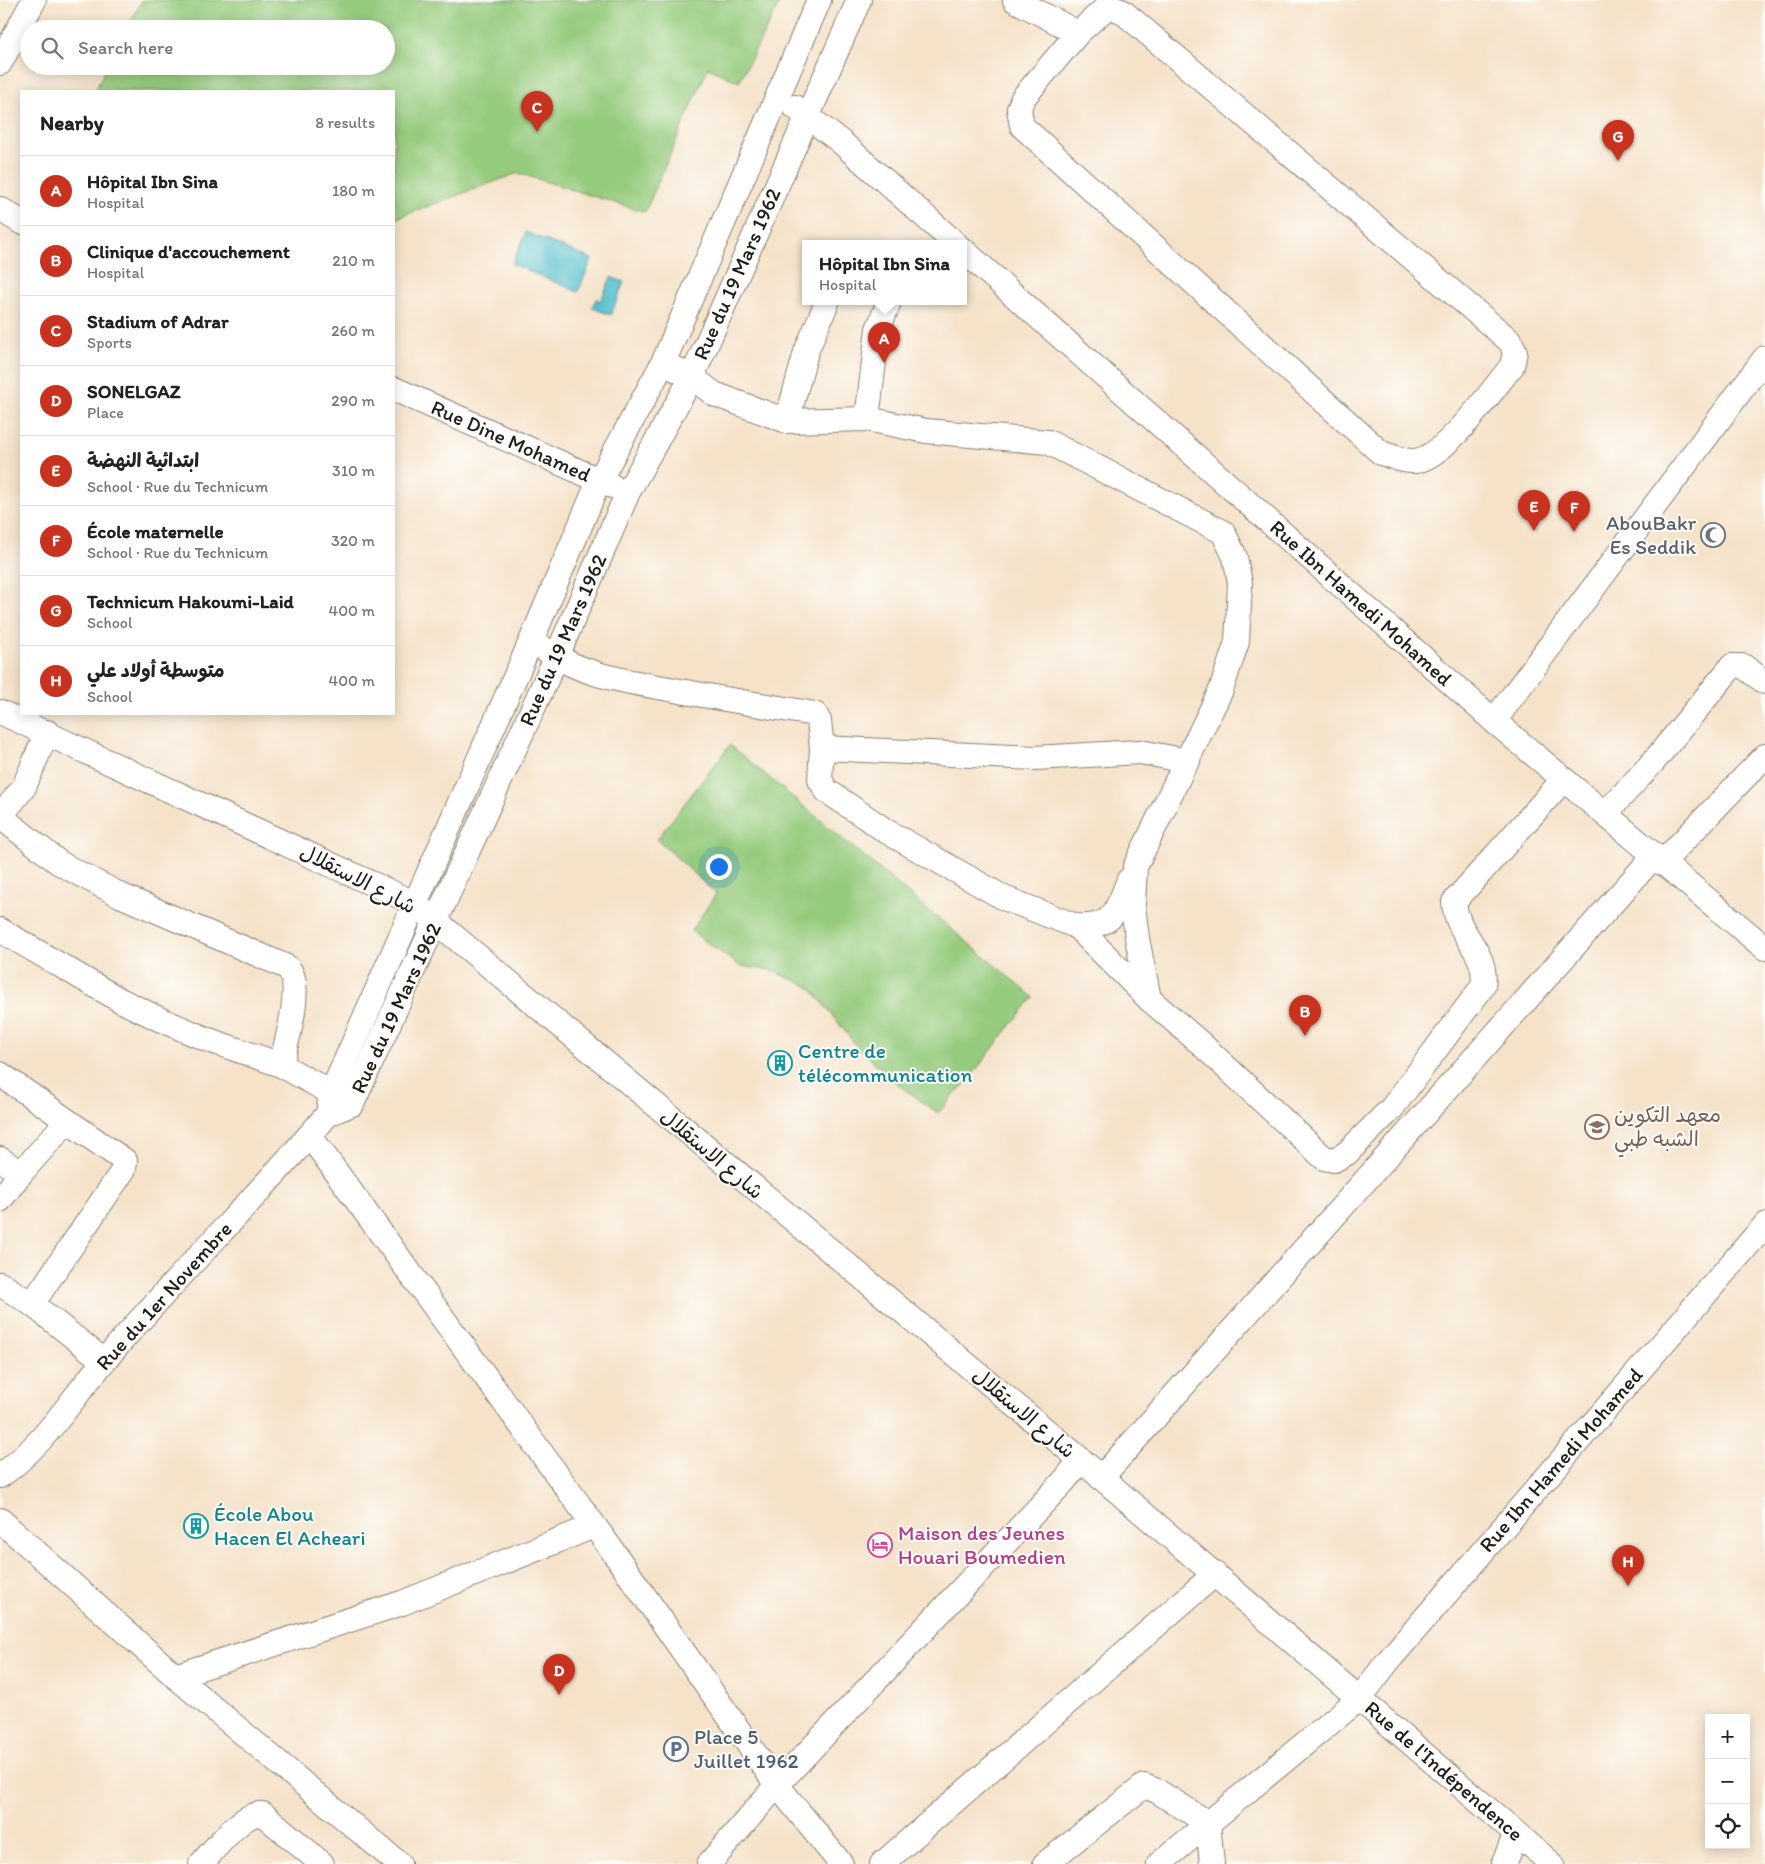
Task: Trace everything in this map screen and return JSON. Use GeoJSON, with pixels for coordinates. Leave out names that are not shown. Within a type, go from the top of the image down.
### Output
{"type":"FeatureCollection","features":[{"type":"Feature","properties":{"kind":"street"},"geometry":{"type":"LineString","coordinates":[[23,20],[34,0]]}},
{"type":"Feature","properties":{"kind":"street","name":"Rue du 19 Mars 1962"},"geometry":{"type":"LineString","coordinates":[[819,0],[663,363],[599,480],[532,639],[414,903],[330,1104],[352,1104],[556,658],[628,492],[692,376],[859,0]]}},
{"type":"Feature","properties":{"kind":"street"},"geometry":{"type":"LineString","coordinates":[[1014,0],[1078,33]]}},
{"type":"Feature","properties":{"kind":"street"},"geometry":{"type":"LineString","coordinates":[[1115,8],[1123,12],[1510,341],[1515,352],[1512,366],[1446,445],[1427,458],[1417,461],[1406,461],[1381,453],[1026,130],[1019,118],[1023,98],[1078,33],[1101,10],[1115,8]]}},
{"type":"Feature","properties":{"kind":"street"},"geometry":{"type":"LineString","coordinates":[[0,63],[20,26]]}},
{"type":"Feature","properties":{"kind":"street"},"geometry":{"type":"LineString","coordinates":[[779,96],[841,142],[951,240]]}},
{"type":"Feature","properties":{"kind":"street"},"geometry":{"type":"LineString","coordinates":[[0,209],[20,221]]}},
{"type":"Feature","properties":{"kind":"street","name":"Rue Ibn Hamedi Mohamed"},"geometry":{"type":"LineString","coordinates":[[967,254],[1494,721],[1765,948]]}},
{"type":"Feature","properties":{"kind":"street"},"geometry":{"type":"LineString","coordinates":[[787,421],[806,352],[826,305]]}},
{"type":"Feature","properties":{"kind":"street"},"geometry":{"type":"LineString","coordinates":[[867,419],[878,329],[888,305]]}},
{"type":"Feature","properties":{"kind":"street"},"geometry":{"type":"LineString","coordinates":[[1494,721],[1764,360]]}},
{"type":"Feature","properties":{"kind":"street"},"geometry":{"type":"LineString","coordinates":[[532,639],[556,658],[607,677],[726,700],[815,714],[819,721],[822,748],[820,780],[827,791],[886,831],[1004,898],[1076,926],[1094,927],[1106,923],[1113,916],[1135,867],[1188,761],[1221,690],[1232,663],[1237,642],[1240,583],[1235,557],[1223,532],[1048,442],[926,431],[867,419],[787,421],[714,394],[692,376],[663,363]]}},
{"type":"Feature","properties":{"kind":"street","name":"Rue Dine Mohamed"},"geometry":{"type":"LineString","coordinates":[[395,389],[628,492]]}},
{"type":"Feature","properties":{"kind":"street"},"geometry":{"type":"LineString","coordinates":[[1605,814],[1654,762],[1732,666],[1743,666],[1765,682]]}},
{"type":"Feature","properties":{"kind":"street","name":"شارع الاستقلال"},"geometry":{"type":"LineString","coordinates":[[0,712],[47,732],[414,903],[435,923],[1081,1460],[1360,1698]]}},
{"type":"Feature","properties":{"kind":"street"},"geometry":{"type":"LineString","coordinates":[[47,732],[24,787],[0,817],[58,862],[120,895],[287,967],[293,979],[293,1011],[280,1065]]}},
{"type":"Feature","properties":{"kind":"street"},"geometry":{"type":"LineString","coordinates":[[822,748],[1035,758],[1140,752],[1188,761]]}},
{"type":"Feature","properties":{"kind":"street"},"geometry":{"type":"LineString","coordinates":[[1101,1478],[1658,859],[1765,756]]}},
{"type":"Feature","properties":{"kind":"street"},"geometry":{"type":"LineString","coordinates":[[1076,926],[1149,999],[1199,1042],[1324,1158],[1334,1160],[1347,1153],[1392,1108],[1483,986],[1484,965],[1454,912],[1454,902],[1564,779]]}},
{"type":"Feature","properties":{"kind":"street"},"geometry":{"type":"LineString","coordinates":[[1135,867],[1133,906],[1149,999]]}},
{"type":"Feature","properties":{"kind":"street"},"geometry":{"type":"LineString","coordinates":[[0,930],[118,998],[159,1019],[206,1039],[280,1065],[330,1104]]}},
{"type":"Feature","properties":{"kind":"street"},"geometry":{"type":"LineString","coordinates":[[0,1074],[123,1158],[125,1165],[32,1304]]}},
{"type":"Feature","properties":{"kind":"street","name":"Rue du 1er Novembre"},"geometry":{"type":"LineString","coordinates":[[0,1476],[36,1447],[104,1361],[310,1136],[330,1104]]}},
{"type":"Feature","properties":{"kind":"street"},"geometry":{"type":"LineString","coordinates":[[0,1200],[21,1173],[68,1121]]}},
{"type":"Feature","properties":{"kind":"street"},"geometry":{"type":"LineString","coordinates":[[310,1136],[594,1526],[777,1785],[841,1864]]}},
{"type":"Feature","properties":{"kind":"street"},"geometry":{"type":"LineString","coordinates":[[0,1160],[21,1173]]}},
{"type":"Feature","properties":{"kind":"street","name":"Rue Ibn Hamedi Mohamed"},"geometry":{"type":"LineString","coordinates":[[1159,1864],[1360,1698],[1401,1645],[1765,1225]]}},
{"type":"Feature","properties":{"kind":"street"},"geometry":{"type":"LineString","coordinates":[[0,1284],[32,1304],[104,1361]]}},
{"type":"Feature","properties":{"kind":"street"},"geometry":{"type":"LineString","coordinates":[[709,1864],[777,1785],[1081,1460]]}},
{"type":"Feature","properties":{"kind":"street"},"geometry":{"type":"LineString","coordinates":[[0,1520],[175,1676],[399,1864]]}},
{"type":"Feature","properties":{"kind":"street"},"geometry":{"type":"LineString","coordinates":[[175,1676],[402,1603],[594,1526]]}},
{"type":"Feature","properties":{"kind":"street"},"geometry":{"type":"LineString","coordinates":[[882,1864],[1215,1574]]}},
{"type":"Feature","properties":{"kind":"street","name":"Rue de l'Indépendence"},"geometry":{"type":"LineString","coordinates":[[1360,1698],[1516,1834],[1541,1860]]}},
{"type":"Feature","properties":{"kind":"street"},"geometry":{"type":"LineString","coordinates":[[1045,1864],[1144,1786],[1158,1791],[1208,1824],[1212,1864]]}},
{"type":"Feature","properties":{"kind":"street"},"geometry":{"type":"LineString","coordinates":[[201,1864],[241,1822],[258,1813],[263,1814],[315,1862]]}},
{"type":"Feature","properties":{"kind":"street"},"geometry":{"type":"LineString","coordinates":[[1503,1864],[1516,1834]]}},
{"type":"Feature","properties":{"kind":"green space"},"geometry":{"type":"Polygon","coordinates":[[[142,0],[781,0],[739,82],[708,68],[645,212],[518,173],[395,219],[395,90],[95,90],[103,75],[395,75],[395,20],[132,20],[142,0]]]}},
{"type":"Feature","properties":{"kind":"green space"},"geometry":{"type":"Polygon","coordinates":[[[730,745],[1033,997],[969,1079],[938,1113],[897,1084],[855,1044],[810,987],[770,970],[740,966],[691,931],[716,894],[657,839],[730,745]]]}},
{"type":"Feature","properties":{"kind":"water"},"geometry":{"type":"Polygon","coordinates":[[[526,232],[592,259],[578,292],[512,264],[526,232]]]}},
{"type":"Feature","properties":{"kind":"water"},"geometry":{"type":"Polygon","coordinates":[[[611,277],[624,282],[611,315],[592,308],[596,299],[601,300],[611,277]]]}},
{"type":"Feature","properties":{"kind":"place","name":"Stadium of Adrar"},"geometry":{"type":"Point","coordinates":[537,132]}},
{"type":"Feature","properties":{"kind":"place","name":"Technicum Hakoumi-Laid"},"geometry":{"type":"Point","coordinates":[1618,161]}},
{"type":"Feature","properties":{"kind":"place","name":"Hôpital Ibn Sina"},"geometry":{"type":"Point","coordinates":[884,363]}},
{"type":"Feature","properties":{"kind":"place","name":"ابتدائية النهضة"},"geometry":{"type":"Point","coordinates":[1534,531]}},
{"type":"Feature","properties":{"kind":"place","name":"École maternelle"},"geometry":{"type":"Point","coordinates":[1574,532]}},
{"type":"Feature","properties":{"kind":"place","name":"AbouBakr Es Seddik"},"geometry":{"type":"Point","coordinates":[1713,535]}},
{"type":"Feature","properties":{"kind":"place","name":"Clinique d'accouchement"},"geometry":{"type":"Point","coordinates":[1305,1036]}},
{"type":"Feature","properties":{"kind":"place","name":"Centre de télécommunication"},"geometry":{"type":"Point","coordinates":[780,1063]}},
{"type":"Feature","properties":{"kind":"place","name":"معهد التكوين الشبه طبي"},"geometry":{"type":"Point","coordinates":[1597,1127]}},
{"type":"Feature","properties":{"kind":"place","name":"École Abou Hacen El Acheari"},"geometry":{"type":"Point","coordinates":[196,1526]}},
{"type":"Feature","properties":{"kind":"place","name":"Maison des Jeunes Houari Boumedien"},"geometry":{"type":"Point","coordinates":[880,1545]}},
{"type":"Feature","properties":{"kind":"place","name":"متوسطة أولاد علي"},"geometry":{"type":"Point","coordinates":[1628,1586]}},
{"type":"Feature","properties":{"kind":"place","name":"SONELGAZ"},"geometry":{"type":"Point","coordinates":[559,1695]}},
{"type":"Feature","properties":{"kind":"place","name":"Place 5 Juillet 1962"},"geometry":{"type":"Point","coordinates":[676,1749]}}]}
